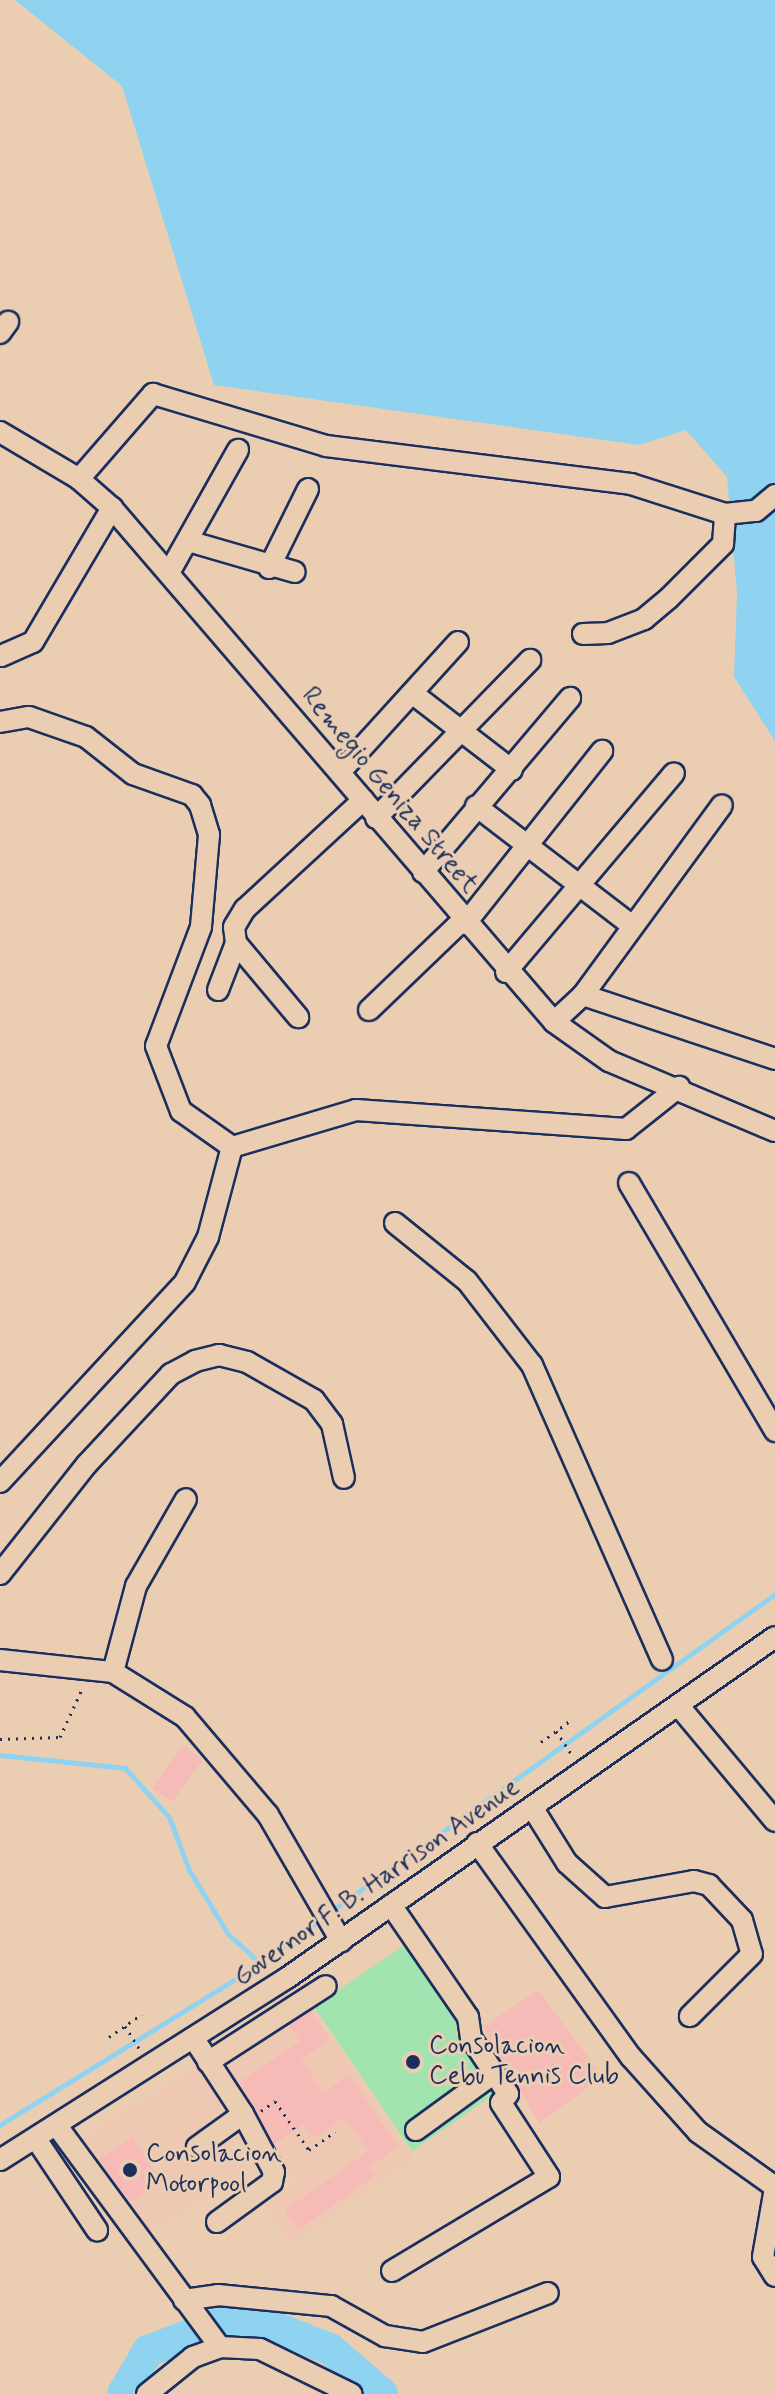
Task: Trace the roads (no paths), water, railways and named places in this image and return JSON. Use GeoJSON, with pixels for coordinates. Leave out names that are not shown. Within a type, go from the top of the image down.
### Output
{"type":"FeatureCollection","features":[{"type":"Feature","properties":{"kind":"street"},"geometry":{"type":"LineString","coordinates":[[79,479],[153,394],[326,446],[631,484],[725,514],[756,511],[775,495]]}},
{"type":"Feature","properties":{"kind":"street","name":"Remegio Geniza Street"},"geometry":{"type":"LineString","coordinates":[[0,432],[79,479],[112,508],[341,771],[376,818],[506,972],[554,1022],[609,1061],[679,1087],[775,1131]]}},
{"type":"Feature","properties":{"kind":"street"},"geometry":{"type":"LineString","coordinates":[[170,571],[238,450]]}},
{"type":"Feature","properties":{"kind":"street"},"geometry":{"type":"LineString","coordinates":[[269,568],[308,489]]}},
{"type":"Feature","properties":{"kind":"street"},"geometry":{"type":"LineString","coordinates":[[1,656],[33,642],[112,508]]}},
{"type":"Feature","properties":{"kind":"street"},"geometry":{"type":"LineString","coordinates":[[583,634],[608,633],[644,619],[668,599],[723,544],[725,514]]}},
{"type":"Feature","properties":{"kind":"street"},"geometry":{"type":"LineString","coordinates":[[188,541],[269,568],[295,572]]}},
{"type":"Feature","properties":{"kind":"street"},"geometry":{"type":"LineString","coordinates":[[341,771],[458,642]]}},
{"type":"Feature","properties":{"kind":"street"},"geometry":{"type":"LineString","coordinates":[[376,818],[463,733],[530,660]]}},
{"type":"Feature","properties":{"kind":"street"},"geometry":{"type":"LineString","coordinates":[[412,693],[512,770]]}},
{"type":"Feature","properties":{"kind":"street"},"geometry":{"type":"LineString","coordinates":[[423,872],[570,698]]}},
{"type":"Feature","properties":{"kind":"street"},"geometry":{"type":"LineString","coordinates":[[0,722],[29,717],[86,737],[133,774],[192,795],[200,805],[209,835],[201,927],[156,1046],[181,1111],[232,1147]]}},
{"type":"Feature","properties":{"kind":"street"},"geometry":{"type":"LineString","coordinates":[[369,1010],[464,922],[530,847],[602,751]]}},
{"type":"Feature","properties":{"kind":"street"},"geometry":{"type":"LineString","coordinates":[[506,972],[581,888],[674,773]]}},
{"type":"Feature","properties":{"kind":"street"},"geometry":{"type":"LineString","coordinates":[[218,990],[236,943],[234,927],[245,909],[363,800]]}},
{"type":"Feature","properties":{"kind":"street"},"geometry":{"type":"LineString","coordinates":[[554,1022],[583,995],[630,924],[722,805]]}},
{"type":"Feature","properties":{"kind":"street"},"geometry":{"type":"LineString","coordinates":[[476,806],[630,924]]}},
{"type":"Feature","properties":{"kind":"street"},"geometry":{"type":"LineString","coordinates":[[236,943],[298,1017]]}},
{"type":"Feature","properties":{"kind":"street"},"geometry":{"type":"LineString","coordinates":[[583,995],[775,1059]]}},
{"type":"Feature","properties":{"kind":"street"},"geometry":{"type":"LineString","coordinates":[[232,1147],[356,1110],[626,1129],[679,1087]]}},
{"type":"Feature","properties":{"kind":"street"},"geometry":{"type":"LineString","coordinates":[[0,1482],[185,1282],[208,1237],[232,1147]]}},
{"type":"Feature","properties":{"kind":"street"},"geometry":{"type":"LineString","coordinates":[[629,1183],[775,1431]]}},
{"type":"Feature","properties":{"kind":"street"},"geometry":{"type":"LineString","coordinates":[[395,1223],[467,1281],[532,1365],[662,1660]]}},
{"type":"Feature","properties":{"kind":"street"},"geometry":{"type":"LineString","coordinates":[[0,1574],[87,1464],[171,1374],[195,1361],[219,1355],[247,1362],[314,1400],[332,1424],[344,1478]]}},
{"type":"Feature","properties":{"kind":"street"},"geometry":{"type":"LineString","coordinates":[[113,1672],[136,1586],[186,1499]]}},
{"type":"Feature","properties":{"kind":"street","name":"Governor F. B. Harrison Avenue"},"geometry":{"type":"LineString","coordinates":[[0,2160],[194,2039],[341,1941],[775,1637]]}},
{"type":"Feature","properties":{"kind":"street"},"geometry":{"type":"LineString","coordinates":[[0,1660],[113,1672],[185,1717],[240,1777],[341,1941]]}},
{"type":"Feature","properties":{"kind":"street"},"geometry":{"type":"LineString","coordinates":[[678,1705],[775,1821]]}},
{"type":"Feature","properties":{"kind":"street"},"geometry":{"type":"LineString","coordinates":[[532,1807],[567,1863],[605,1897],[694,1881],[709,1885],[742,1920],[752,1954],[690,2016]]}},
{"type":"Feature","properties":{"kind":"street"},"geometry":{"type":"LineString","coordinates":[[477,1843],[631,2057],[698,2132],[775,2188],[763,2257],[775,2276]]}},
{"type":"Feature","properties":{"kind":"street"},"geometry":{"type":"LineString","coordinates":[[391,1905],[468,2017],[471,2038],[508,2094],[501,2103],[549,2177],[392,2271]]}},
{"type":"Feature","properties":{"kind":"street"},"geometry":{"type":"LineString","coordinates":[[208,2062],[326,1986]]}},
{"type":"Feature","properties":{"kind":"street"},"geometry":{"type":"LineString","coordinates":[[194,2039],[208,2062],[252,2113],[274,2172],[272,2182],[217,2222]]}},
{"type":"Feature","properties":{"kind":"street"},"geometry":{"type":"LineString","coordinates":[[416,2130],[493,2074]]}},
{"type":"Feature","properties":{"kind":"street"},"geometry":{"type":"LineString","coordinates":[[197,2147],[252,2113]]}},
{"type":"Feature","properties":{"kind":"street"},"geometry":{"type":"LineString","coordinates":[[57,2126],[210,2335],[260,2349],[352,2394]]}},
{"type":"Feature","properties":{"kind":"street"},"geometry":{"type":"LineString","coordinates":[[36,2139],[97,2230]]}},
{"type":"Feature","properties":{"kind":"street"},"geometry":{"type":"LineString","coordinates":[[184,2300],[218,2295],[331,2306],[385,2336],[423,2342],[548,2293]]}},
{"type":"Feature","properties":{"kind":"street"},"geometry":{"type":"LineString","coordinates":[[147,2394],[193,2357],[210,2335]]}},
{"type":"Feature","properties":{"kind":"water"},"geometry":{"type":"Polygon","coordinates":[[[15,0],[775,0],[775,741],[734,677],[737,593],[727,477],[686,430],[639,445],[214,385],[122,86],[15,0]]]}},
{"type":"Feature","properties":{"kind":"waterway"},"geometry":{"type":"LineString","coordinates":[[330,1912],[775,1594]]}},
{"type":"Feature","properties":{"kind":"waterway"},"geometry":{"type":"LineString","coordinates":[[0,1755],[125,1768],[169,1817],[189,1870],[228,1934],[260,1963]]}},
{"type":"Feature","properties":{"kind":"waterway"},"geometry":{"type":"LineString","coordinates":[[0,2125],[260,1964],[322,1918]]}},
{"type":"Feature","properties":{"kind":"waterway"},"geometry":{"type":"LineString","coordinates":[[123,2394],[148,2351],[226,2321],[276,2328],[330,2349],[382,2394]]}},
{"type":"Feature","properties":{"kind":"place","name":"Consolacion Cebu Tennis Club"},"geometry":{"type":"Point","coordinates":[413,2062]}},
{"type":"Feature","properties":{"kind":"place","name":"Consolacion Motorpool"},"geometry":{"type":"Point","coordinates":[130,2170]}}]}
